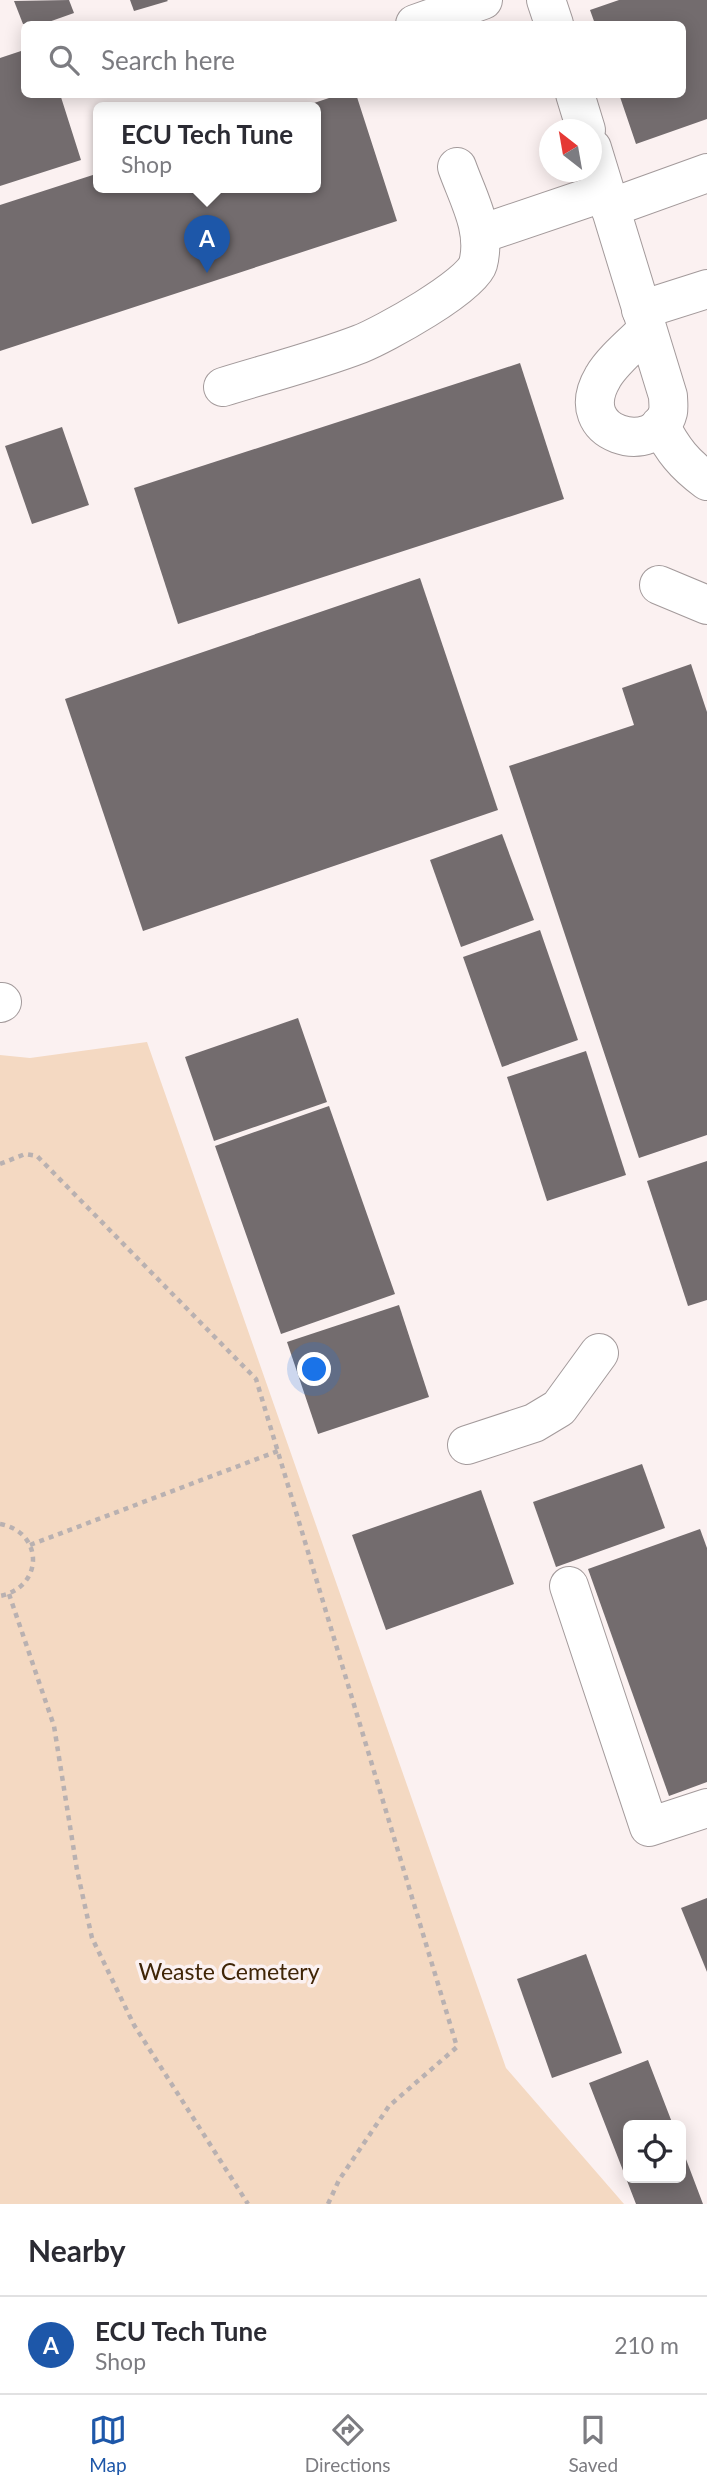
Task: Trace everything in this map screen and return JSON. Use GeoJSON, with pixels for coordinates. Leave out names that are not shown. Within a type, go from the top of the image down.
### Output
{"type":"FeatureCollection","features":[{"type":"Feature","properties":{"kind":"street"},"geometry":{"type":"LineString","coordinates":[[424,21],[483,0]]}},
{"type":"Feature","properties":{"kind":"street"},"geometry":{"type":"LineString","coordinates":[[546,0],[553,21]]}},
{"type":"Feature","properties":{"kind":"street"},"geometry":{"type":"LineString","coordinates":[[576,98],[583,119]]}},
{"type":"Feature","properties":{"kind":"street"},"geometry":{"type":"LineString","coordinates":[[223,387],[363,343],[448,295],[478,266],[481,234],[457,167]]}},
{"type":"Feature","properties":{"kind":"street"},"geometry":{"type":"LineString","coordinates":[[481,234],[707,173]]}},
{"type":"Feature","properties":{"kind":"street"},"geometry":{"type":"LineString","coordinates":[[602,182],[644,320],[668,396],[668,412],[660,425],[646,434],[630,438],[614,433],[604,425],[595,410],[596,393],[603,375],[644,320],[707,289]]}},
{"type":"Feature","properties":{"kind":"street"},"geometry":{"type":"LineString","coordinates":[[660,425],[673,450],[707,481]]}},
{"type":"Feature","properties":{"kind":"street"},"geometry":{"type":"LineString","coordinates":[[659,585],[707,604]]}},
{"type":"Feature","properties":{"kind":"street"},"geometry":{"type":"LineString","coordinates":[[467,1445],[534,1423],[559,1408],[599,1353]]}},
{"type":"Feature","properties":{"kind":"street"},"geometry":{"type":"LineString","coordinates":[[569,1586],[649,1827],[707,1808]]}},
{"type":"Feature","properties":{"kind":"path"},"geometry":{"type":"LineString","coordinates":[[0,1164],[25,1154],[37,1156],[256,1379],[457,2047],[389,2106],[339,2180],[328,2204]]}},
{"type":"Feature","properties":{"kind":"path"},"geometry":{"type":"LineString","coordinates":[[30,1545],[278,1451]]}},
{"type":"Feature","properties":{"kind":"path"},"geometry":{"type":"LineString","coordinates":[[0,1524],[14,1528],[24,1535],[33,1557],[28,1580],[20,1588],[0,1596]]}},
{"type":"Feature","properties":{"kind":"path"},"geometry":{"type":"LineString","coordinates":[[9,1594],[54,1726],[77,1870],[92,1938],[134,2025],[248,2204]]}},
{"type":"Feature","properties":{"kind":"green space","name":"Weaste Cemetery"},"geometry":{"type":"Polygon","coordinates":[[[147,1042],[506,2068],[624,2204],[0,2204],[0,1055],[30,1058],[147,1042]]]}},
{"type":"Feature","properties":{"kind":"building"},"geometry":{"type":"Polygon","coordinates":[[[69,0],[74,13],[51,21],[22,21],[14,1],[69,0]]]}},
{"type":"Feature","properties":{"kind":"building"},"geometry":{"type":"Polygon","coordinates":[[[130,0],[167,0],[168,1],[134,11],[130,0]]]}},
{"type":"Feature","properties":{"kind":"building"},"geometry":{"type":"Polygon","coordinates":[[[619,0],[707,0],[707,119],[636,144],[620,98],[686,98],[686,21],[594,21],[590,10],[619,0]]]}},
{"type":"Feature","properties":{"kind":"building"},"geometry":{"type":"Polygon","coordinates":[[[21,51],[21,98],[61,98],[81,160],[0,186],[0,58],[21,51]]]}},
{"type":"Feature","properties":{"kind":"building"},"geometry":{"type":"Polygon","coordinates":[[[329,98],[357,98],[397,221],[0,351],[0,205],[93,175],[93,193],[321,193],[321,102],[317,102],[329,98]]]}},
{"type":"Feature","properties":{"kind":"building"},"geometry":{"type":"Polygon","coordinates":[[[520,363],[564,499],[178,624],[134,488],[520,363]]]}},
{"type":"Feature","properties":{"kind":"building"},"geometry":{"type":"Polygon","coordinates":[[[62,427],[89,505],[32,524],[5,446],[62,427]]]}},
{"type":"Feature","properties":{"kind":"building"},"geometry":{"type":"Polygon","coordinates":[[[420,578],[498,810],[143,931],[65,699],[420,578]]]}},
{"type":"Feature","properties":{"kind":"building"},"geometry":{"type":"Polygon","coordinates":[[[691,664],[707,712],[707,1135],[639,1158],[509,766],[634,725],[622,688],[691,664]]]}},
{"type":"Feature","properties":{"kind":"building"},"geometry":{"type":"Polygon","coordinates":[[[502,834],[534,920],[461,947],[430,860],[502,834]]]}},
{"type":"Feature","properties":{"kind":"building"},"geometry":{"type":"Polygon","coordinates":[[[540,930],[578,1040],[502,1067],[463,957],[540,930]]]}},
{"type":"Feature","properties":{"kind":"building"},"geometry":{"type":"Polygon","coordinates":[[[298,1018],[327,1102],[214,1141],[185,1057],[298,1018]]]}},
{"type":"Feature","properties":{"kind":"building"},"geometry":{"type":"Polygon","coordinates":[[[586,1051],[626,1175],[547,1201],[507,1077],[586,1051]]]}},
{"type":"Feature","properties":{"kind":"building"},"geometry":{"type":"Polygon","coordinates":[[[329,1106],[395,1294],[281,1334],[215,1146],[329,1106]]]}},
{"type":"Feature","properties":{"kind":"building"},"geometry":{"type":"Polygon","coordinates":[[[707,1161],[707,1300],[688,1306],[647,1181],[707,1161]]]}},
{"type":"Feature","properties":{"kind":"building"},"geometry":{"type":"Polygon","coordinates":[[[399,1305],[429,1397],[318,1434],[287,1342],[399,1305]]]}},
{"type":"Feature","properties":{"kind":"building"},"geometry":{"type":"Polygon","coordinates":[[[642,1464],[665,1528],[556,1567],[533,1502],[642,1464]]]}},
{"type":"Feature","properties":{"kind":"building"},"geometry":{"type":"Polygon","coordinates":[[[481,1490],[514,1584],[386,1630],[352,1535],[481,1490]]]}},
{"type":"Feature","properties":{"kind":"building"},"geometry":{"type":"Polygon","coordinates":[[[700,1529],[707,1548],[707,1782],[669,1796],[588,1569],[700,1529]]]}},
{"type":"Feature","properties":{"kind":"building"},"geometry":{"type":"Polygon","coordinates":[[[707,1898],[707,1972],[681,1908],[707,1898]]]}},
{"type":"Feature","properties":{"kind":"building"},"geometry":{"type":"Polygon","coordinates":[[[586,1954],[622,2053],[552,2078],[517,1979],[586,1954]]]}},
{"type":"Feature","properties":{"kind":"building"},"geometry":{"type":"Polygon","coordinates":[[[648,2060],[671,2120],[623,2120],[623,2171],[589,2083],[648,2060]]]}},
{"type":"Feature","properties":{"kind":"building"},"geometry":{"type":"Polygon","coordinates":[[[686,2159],[703,2204],[636,2204],[628,2183],[686,2183],[686,2159]]]}},
{"type":"Feature","properties":{"kind":"place","name":"ECU Tech Tune"},"geometry":{"type":"Point","coordinates":[207,273]}}]}
